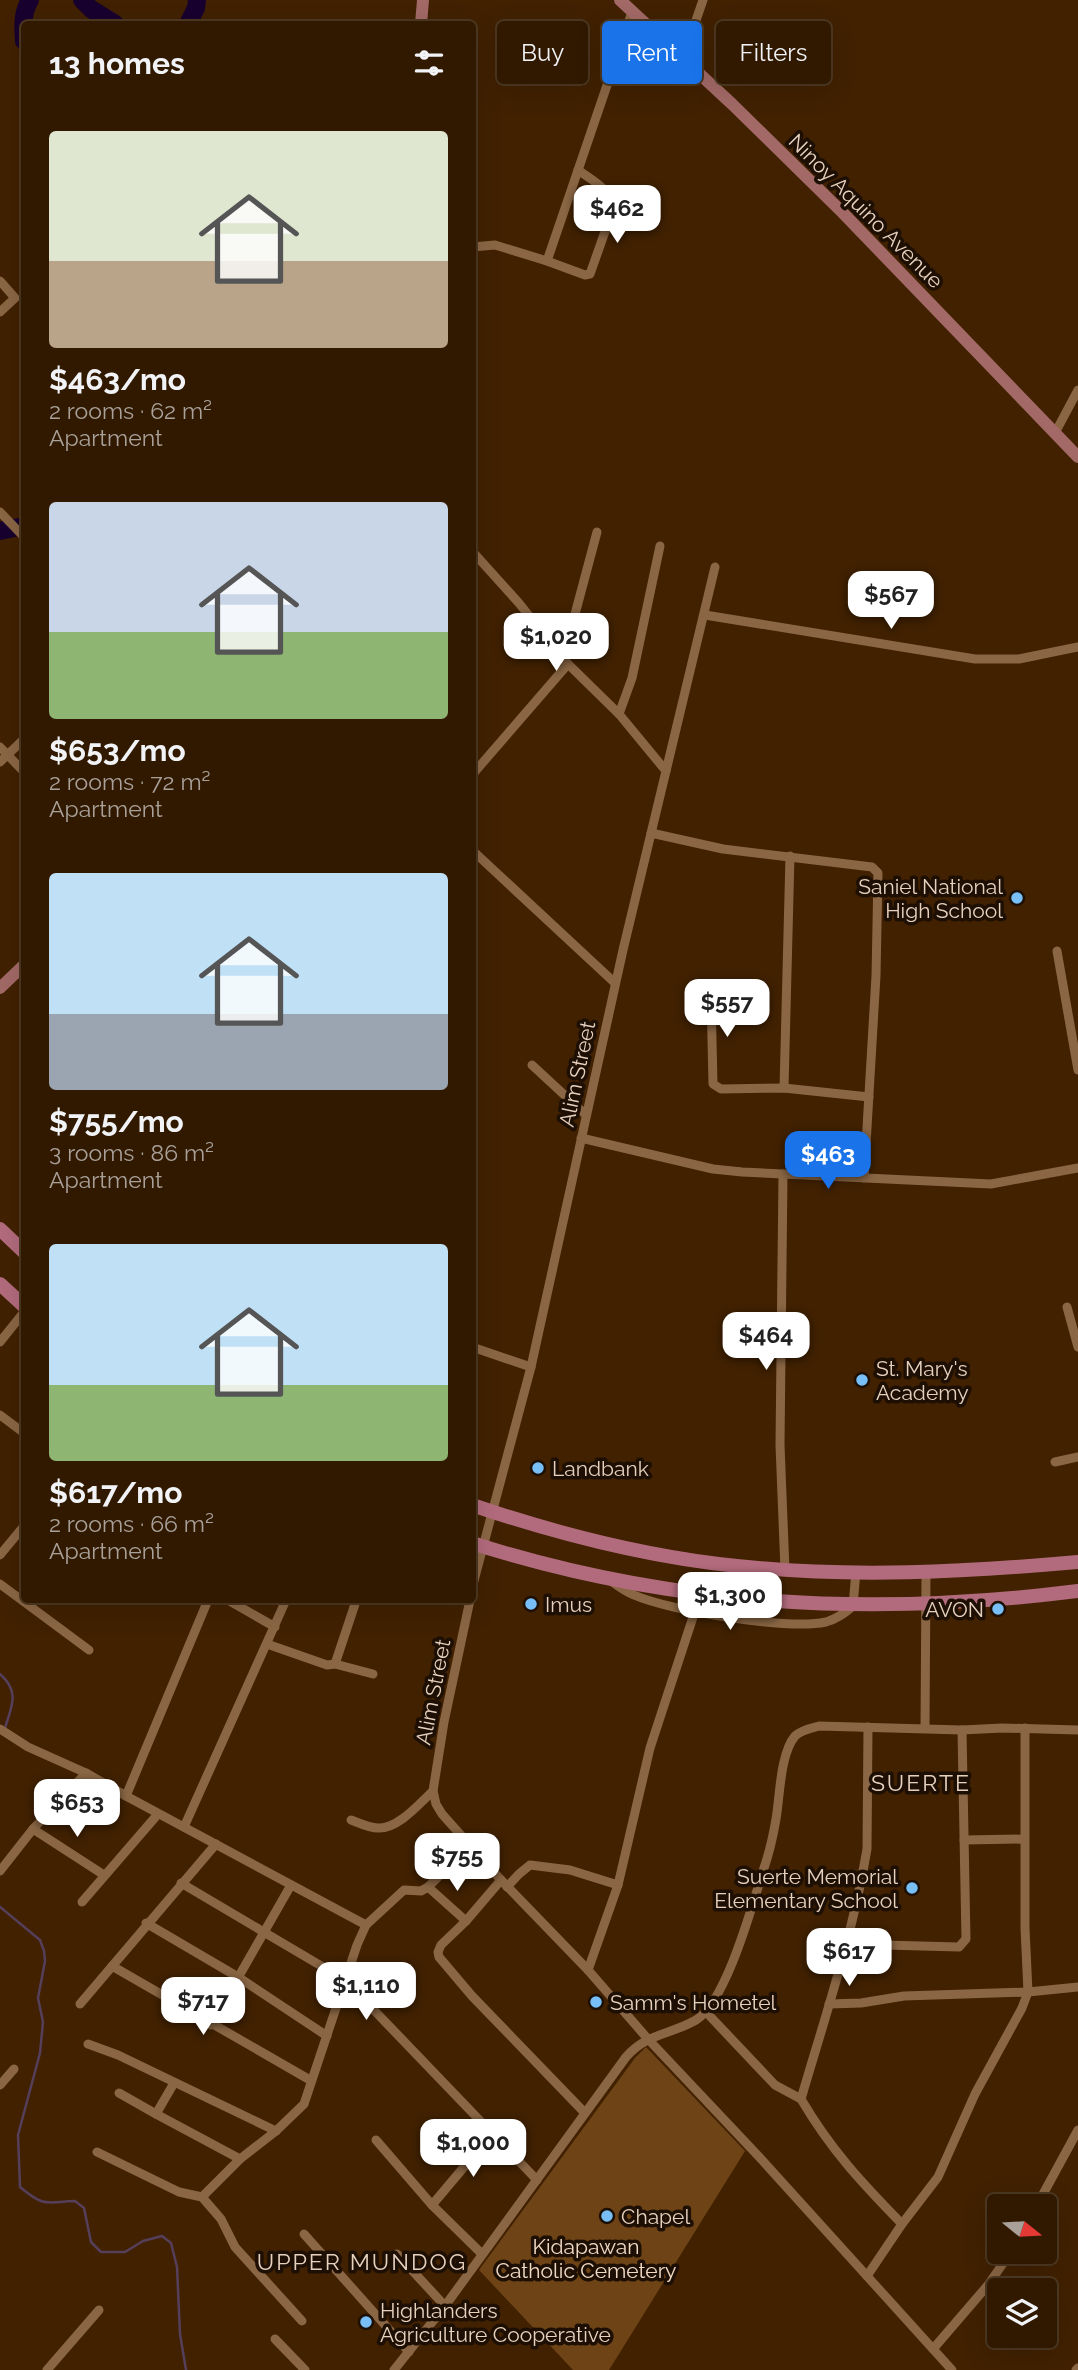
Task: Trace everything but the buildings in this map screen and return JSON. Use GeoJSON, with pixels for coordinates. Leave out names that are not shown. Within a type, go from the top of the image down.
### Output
{"type":"FeatureCollection","features":[{"type":"Feature","properties":{"kind":"highway"},"geometry":{"type":"LineString","coordinates":[[0,1229],[21,1249]]}},
{"type":"Feature","properties":{"kind":"highway"},"geometry":{"type":"LineString","coordinates":[[0,1284],[21,1306]]}},
{"type":"Feature","properties":{"kind":"highway"},"geometry":{"type":"LineString","coordinates":[[476,1506],[612,1546],[696,1561],[785,1570],[926,1573],[1078,1562]]}},
{"type":"Feature","properties":{"kind":"highway"},"geometry":{"type":"LineString","coordinates":[[478,1545],[607,1578],[730,1598],[853,1606],[926,1604],[1078,1591]]}},
{"type":"Feature","properties":{"kind":"main road"},"geometry":{"type":"LineString","coordinates":[[421,21],[423,0]]}},
{"type":"Feature","properties":{"kind":"main road","name":"Ninoy Aquino Avenue"},"geometry":{"type":"LineString","coordinates":[[626,5],[643,21]]}},
{"type":"Feature","properties":{"kind":"main road","name":"Ninoy Aquino Avenue"},"geometry":{"type":"LineString","coordinates":[[702,76],[843,213],[1078,457]]}},
{"type":"Feature","properties":{"kind":"main road"},"geometry":{"type":"LineString","coordinates":[[0,987],[21,968]]}},
{"type":"Feature","properties":{"kind":"street"},"geometry":{"type":"LineString","coordinates":[[696,21],[703,0]]}},
{"type":"Feature","properties":{"kind":"street"},"geometry":{"type":"LineString","coordinates":[[547,261],[578,170],[626,5]]}},
{"type":"Feature","properties":{"kind":"street"},"geometry":{"type":"LineString","coordinates":[[476,247],[495,246],[584,275],[590,274],[613,209],[608,194],[578,170]]}},
{"type":"Feature","properties":{"kind":"street"},"geometry":{"type":"LineString","coordinates":[[0,281],[15,298],[0,312]]}},
{"type":"Feature","properties":{"kind":"street"},"geometry":{"type":"LineString","coordinates":[[1055,433],[1078,390]]}},
{"type":"Feature","properties":{"kind":"street"},"geometry":{"type":"LineString","coordinates":[[2,515],[21,534]]}},
{"type":"Feature","properties":{"kind":"street"},"geometry":{"type":"LineString","coordinates":[[476,770],[566,662],[597,532]]}},
{"type":"Feature","properties":{"kind":"street"},"geometry":{"type":"LineString","coordinates":[[619,714],[632,678],[660,546]]}},
{"type":"Feature","properties":{"kind":"street"},"geometry":{"type":"LineString","coordinates":[[476,555],[566,662],[619,714],[666,771]]}},
{"type":"Feature","properties":{"kind":"street","name":"Alim Street"},"geometry":{"type":"LineString","coordinates":[[478,1545],[493,1512],[531,1367],[615,983],[715,567]]}},
{"type":"Feature","properties":{"kind":"street"},"geometry":{"type":"LineString","coordinates":[[705,615],[975,659],[1019,659],[1078,647]]}},
{"type":"Feature","properties":{"kind":"street"},"geometry":{"type":"LineString","coordinates":[[4,758],[21,742]]}},
{"type":"Feature","properties":{"kind":"street"},"geometry":{"type":"LineString","coordinates":[[0,747],[4,758],[21,770]]}},
{"type":"Feature","properties":{"kind":"street"},"geometry":{"type":"LineString","coordinates":[[651,833],[723,849],[872,867],[878,873],[876,976],[864,1178]]}},
{"type":"Feature","properties":{"kind":"street"},"geometry":{"type":"LineString","coordinates":[[476,854],[615,983]]}},
{"type":"Feature","properties":{"kind":"street"},"geometry":{"type":"LineString","coordinates":[[784,1088],[790,856]]}},
{"type":"Feature","properties":{"kind":"street"},"geometry":{"type":"LineString","coordinates":[[1057,951],[1078,1070]]}},
{"type":"Feature","properties":{"kind":"street"},"geometry":{"type":"LineString","coordinates":[[711,995],[715,1087],[784,1088],[869,1097]]}},
{"type":"Feature","properties":{"kind":"street"},"geometry":{"type":"LineString","coordinates":[[532,1065],[586,1115]]}},
{"type":"Feature","properties":{"kind":"street"},"geometry":{"type":"LineString","coordinates":[[581,1138],[713,1169],[783,1174],[990,1184],[1078,1168]]}},
{"type":"Feature","properties":{"kind":"street"},"geometry":{"type":"LineString","coordinates":[[783,1174],[780,1445],[785,1570]]}},
{"type":"Feature","properties":{"kind":"street"},"geometry":{"type":"LineString","coordinates":[[1067,1307],[1078,1344]]}},
{"type":"Feature","properties":{"kind":"street"},"geometry":{"type":"LineString","coordinates":[[0,1342],[21,1313]]}},
{"type":"Feature","properties":{"kind":"street"},"geometry":{"type":"LineString","coordinates":[[476,1348],[531,1367]]}},
{"type":"Feature","properties":{"kind":"street"},"geometry":{"type":"LineString","coordinates":[[0,1415],[21,1431]]}},
{"type":"Feature","properties":{"kind":"street"},"geometry":{"type":"LineString","coordinates":[[1055,1462],[1078,1457]]}},
{"type":"Feature","properties":{"kind":"street"},"geometry":{"type":"LineString","coordinates":[[0,1555],[21,1530]]}},
{"type":"Feature","properties":{"kind":"street"},"geometry":{"type":"LineString","coordinates":[[607,1578],[633,1595],[695,1611],[751,1620],[813,1623],[839,1617],[853,1606],[856,1572]]}},
{"type":"Feature","properties":{"kind":"street"},"geometry":{"type":"LineString","coordinates":[[925,1728],[926,1573]]}},
{"type":"Feature","properties":{"kind":"street"},"geometry":{"type":"LineString","coordinates":[[0,1584],[21,1600]]}},
{"type":"Feature","properties":{"kind":"street"},"geometry":{"type":"LineString","coordinates":[[26,1603],[89,1650]]}},
{"type":"Feature","properties":{"kind":"street"},"geometry":{"type":"LineString","coordinates":[[126,1797],[207,1603]]}},
{"type":"Feature","properties":{"kind":"street"},"geometry":{"type":"LineString","coordinates":[[233,1603],[275,1627]]}},
{"type":"Feature","properties":{"kind":"street"},"geometry":{"type":"LineString","coordinates":[[184,1827],[285,1603]]}},
{"type":"Feature","properties":{"kind":"street","name":"Alim Street"},"geometry":{"type":"LineString","coordinates":[[433,1791],[469,1603]]}},
{"type":"Feature","properties":{"kind":"street"},"geometry":{"type":"LineString","coordinates":[[335,1664],[355,1604]]}},
{"type":"Feature","properties":{"kind":"street"},"geometry":{"type":"LineString","coordinates":[[588,1970],[618,1885],[650,1748],[695,1611]]}},
{"type":"Feature","properties":{"kind":"street"},"geometry":{"type":"LineString","coordinates":[[267,1644],[327,1665],[335,1664],[373,1674]]}},
{"type":"Feature","properties":{"kind":"street"},"geometry":{"type":"LineString","coordinates":[[394,2370],[445,2306],[626,2057],[647,2038],[696,2020],[706,2012],[720,1991],[765,1867],[783,1771],[790,1745],[796,1735],[819,1726],[1078,1730]]}},
{"type":"Feature","properties":{"kind":"street"},"geometry":{"type":"LineString","coordinates":[[801,2099],[846,1944],[867,1849],[868,1727]]}},
{"type":"Feature","properties":{"kind":"street"},"geometry":{"type":"LineString","coordinates":[[867,2276],[938,2177],[975,2094],[1028,1992],[1024,1839],[1025,1728]]}},
{"type":"Feature","properties":{"kind":"street"},"geometry":{"type":"LineString","coordinates":[[0,1729],[366,1925]]}},
{"type":"Feature","properties":{"kind":"street"},"geometry":{"type":"LineString","coordinates":[[846,1944],[959,1947],[966,1939],[962,1730]]}},
{"type":"Feature","properties":{"kind":"street"},"geometry":{"type":"LineString","coordinates":[[0,1871],[33,1829],[86,1773]]}},
{"type":"Feature","properties":{"kind":"street"},"geometry":{"type":"LineString","coordinates":[[351,1820],[379,1828],[387,1827],[433,1791],[442,1814],[469,1846],[588,1970],[647,2038],[762,2160],[952,2370]]}},
{"type":"Feature","properties":{"kind":"street"},"geometry":{"type":"LineString","coordinates":[[82,1902],[158,1814]]}},
{"type":"Feature","properties":{"kind":"street"},"geometry":{"type":"LineString","coordinates":[[33,1829],[104,1875]]}},
{"type":"Feature","properties":{"kind":"street"},"geometry":{"type":"LineString","coordinates":[[964,1840],[1024,1839]]}},
{"type":"Feature","properties":{"kind":"street"},"geometry":{"type":"LineString","coordinates":[[80,2004],[215,1843]]}},
{"type":"Feature","properties":{"kind":"street"},"geometry":{"type":"LineString","coordinates":[[202,2197],[304,2104],[356,1945],[366,1925],[404,1890],[421,1891],[428,1887],[469,1846]]}},
{"type":"Feature","properties":{"kind":"street"},"geometry":{"type":"LineString","coordinates":[[586,2113],[472,1996],[439,1957],[438,1952],[441,1945],[504,1883],[530,1865],[570,1870],[618,1885]]}},
{"type":"Feature","properties":{"kind":"street"},"geometry":{"type":"LineString","coordinates":[[181,1883],[345,1980],[537,2180]]}},
{"type":"Feature","properties":{"kind":"street"},"geometry":{"type":"LineString","coordinates":[[211,2025],[291,1885]]}},
{"type":"Feature","properties":{"kind":"street"},"geometry":{"type":"LineString","coordinates":[[428,1887],[466,1921]]}},
{"type":"Feature","properties":{"kind":"street"},"geometry":{"type":"LineString","coordinates":[[146,1923],[238,1977],[327,2036]]}},
{"type":"Feature","properties":{"kind":"street"},"geometry":{"type":"LineString","coordinates":[[112,1966],[310,2080]]}},
{"type":"Feature","properties":{"kind":"street"},"geometry":{"type":"LineString","coordinates":[[829,2004],[861,2003],[904,1996],[1028,1992],[1078,1987]]}},
{"type":"Feature","properties":{"kind":"street"},"geometry":{"type":"LineString","coordinates":[[706,2012],[775,2085],[801,2099],[821,2133],[848,2169],[902,2224]]}},
{"type":"Feature","properties":{"kind":"street"},"geometry":{"type":"LineString","coordinates":[[88,2045],[118,2055],[276,2131]]}},
{"type":"Feature","properties":{"kind":"street"},"geometry":{"type":"LineString","coordinates":[[0,2085],[14,2069]]}},
{"type":"Feature","properties":{"kind":"street"},"geometry":{"type":"LineString","coordinates":[[156,2114],[174,2083]]}},
{"type":"Feature","properties":{"kind":"street"},"geometry":{"type":"LineString","coordinates":[[119,2094],[240,2160]]}},
{"type":"Feature","properties":{"kind":"street"},"geometry":{"type":"LineString","coordinates":[[1043,2194],[1078,2130]]}},
{"type":"Feature","properties":{"kind":"street"},"geometry":{"type":"LineString","coordinates":[[432,2205],[491,2135]]}},
{"type":"Feature","properties":{"kind":"street"},"geometry":{"type":"LineString","coordinates":[[376,2140],[432,2205],[482,2254]]}},
{"type":"Feature","properties":{"kind":"street"},"geometry":{"type":"LineString","coordinates":[[97,2152],[179,2192],[202,2197],[221,2219],[235,2247],[302,2321]]}},
{"type":"Feature","properties":{"kind":"street"},"geometry":{"type":"LineString","coordinates":[[304,2234],[409,2352]]}},
{"type":"Feature","properties":{"kind":"street"},"geometry":{"type":"LineString","coordinates":[[397,2254],[445,2306]]}},
{"type":"Feature","properties":{"kind":"street"},"geometry":{"type":"LineString","coordinates":[[933,2349],[1003,2264]]}},
{"type":"Feature","properties":{"kind":"street"},"geometry":{"type":"LineString","coordinates":[[47,2370],[99,2310]]}},
{"type":"Feature","properties":{"kind":"street"},"geometry":{"type":"LineString","coordinates":[[275,2339],[305,2370]]}},
{"type":"Feature","properties":{"kind":"green space","name":"Kidapawan Catholic Cemetery"},"geometry":{"type":"Polygon","coordinates":[[[646,2047],[745,2151],[609,2370],[573,2370],[479,2270],[635,2058],[646,2047]]]}},
{"type":"Feature","properties":{"kind":"waterway"},"geometry":{"type":"LineString","coordinates":[[23,21],[30,0]]}},
{"type":"Feature","properties":{"kind":"waterway"},"geometry":{"type":"LineString","coordinates":[[82,0],[110,21]]}},
{"type":"Feature","properties":{"kind":"waterway"},"geometry":{"type":"LineString","coordinates":[[190,21],[197,0]]}},
{"type":"Feature","properties":{"kind":"waterway"},"geometry":{"type":"LineString","coordinates":[[0,531],[21,527]]}},
{"type":"Feature","properties":{"kind":"waterway"},"geometry":{"type":"LineString","coordinates":[[0,1674],[10,1687],[13,1699],[5,1728]]}},
{"type":"Feature","properties":{"kind":"waterway"},"geometry":{"type":"LineString","coordinates":[[0,1907],[40,1940],[45,1961],[38,1998],[43,2022],[40,2053],[18,2135],[20,2187],[41,2201],[75,2201],[84,2208],[91,2242],[101,2252],[125,2252],[143,2241],[162,2236],[171,2243],[177,2267],[180,2334],[186,2370]]}},
{"type":"Feature","properties":{"kind":"place","name":"Saniel National High School"},"geometry":{"type":"Point","coordinates":[1017,898]}},
{"type":"Feature","properties":{"kind":"place","name":"St. Mary's Academy"},"geometry":{"type":"Point","coordinates":[862,1380]}},
{"type":"Feature","properties":{"kind":"place","name":"Landbank"},"geometry":{"type":"Point","coordinates":[538,1468]}},
{"type":"Feature","properties":{"kind":"place","name":"Imus"},"geometry":{"type":"Point","coordinates":[531,1604]}},
{"type":"Feature","properties":{"kind":"place","name":"AVON"},"geometry":{"type":"Point","coordinates":[998,1609]}},
{"type":"Feature","properties":{"kind":"place","name":"Suerte Memorial Elementary School"},"geometry":{"type":"Point","coordinates":[912,1888]}},
{"type":"Feature","properties":{"kind":"place","name":"Samm's Hometel"},"geometry":{"type":"Point","coordinates":[596,2002]}},
{"type":"Feature","properties":{"kind":"place","name":"Chapel"},"geometry":{"type":"Point","coordinates":[607,2216]}},
{"type":"Feature","properties":{"kind":"place","name":"Highlanders Agriculture Cooperative"},"geometry":{"type":"Point","coordinates":[366,2322]}},
{"type":"Feature","properties":{"kind":"district","name":"SUERTE"},"geometry":{"type":"Point","coordinates":[921,1782]}},
{"type":"Feature","properties":{"kind":"district","name":"UPPER MUNDOG"},"geometry":{"type":"Point","coordinates":[362,2261]}}]}
